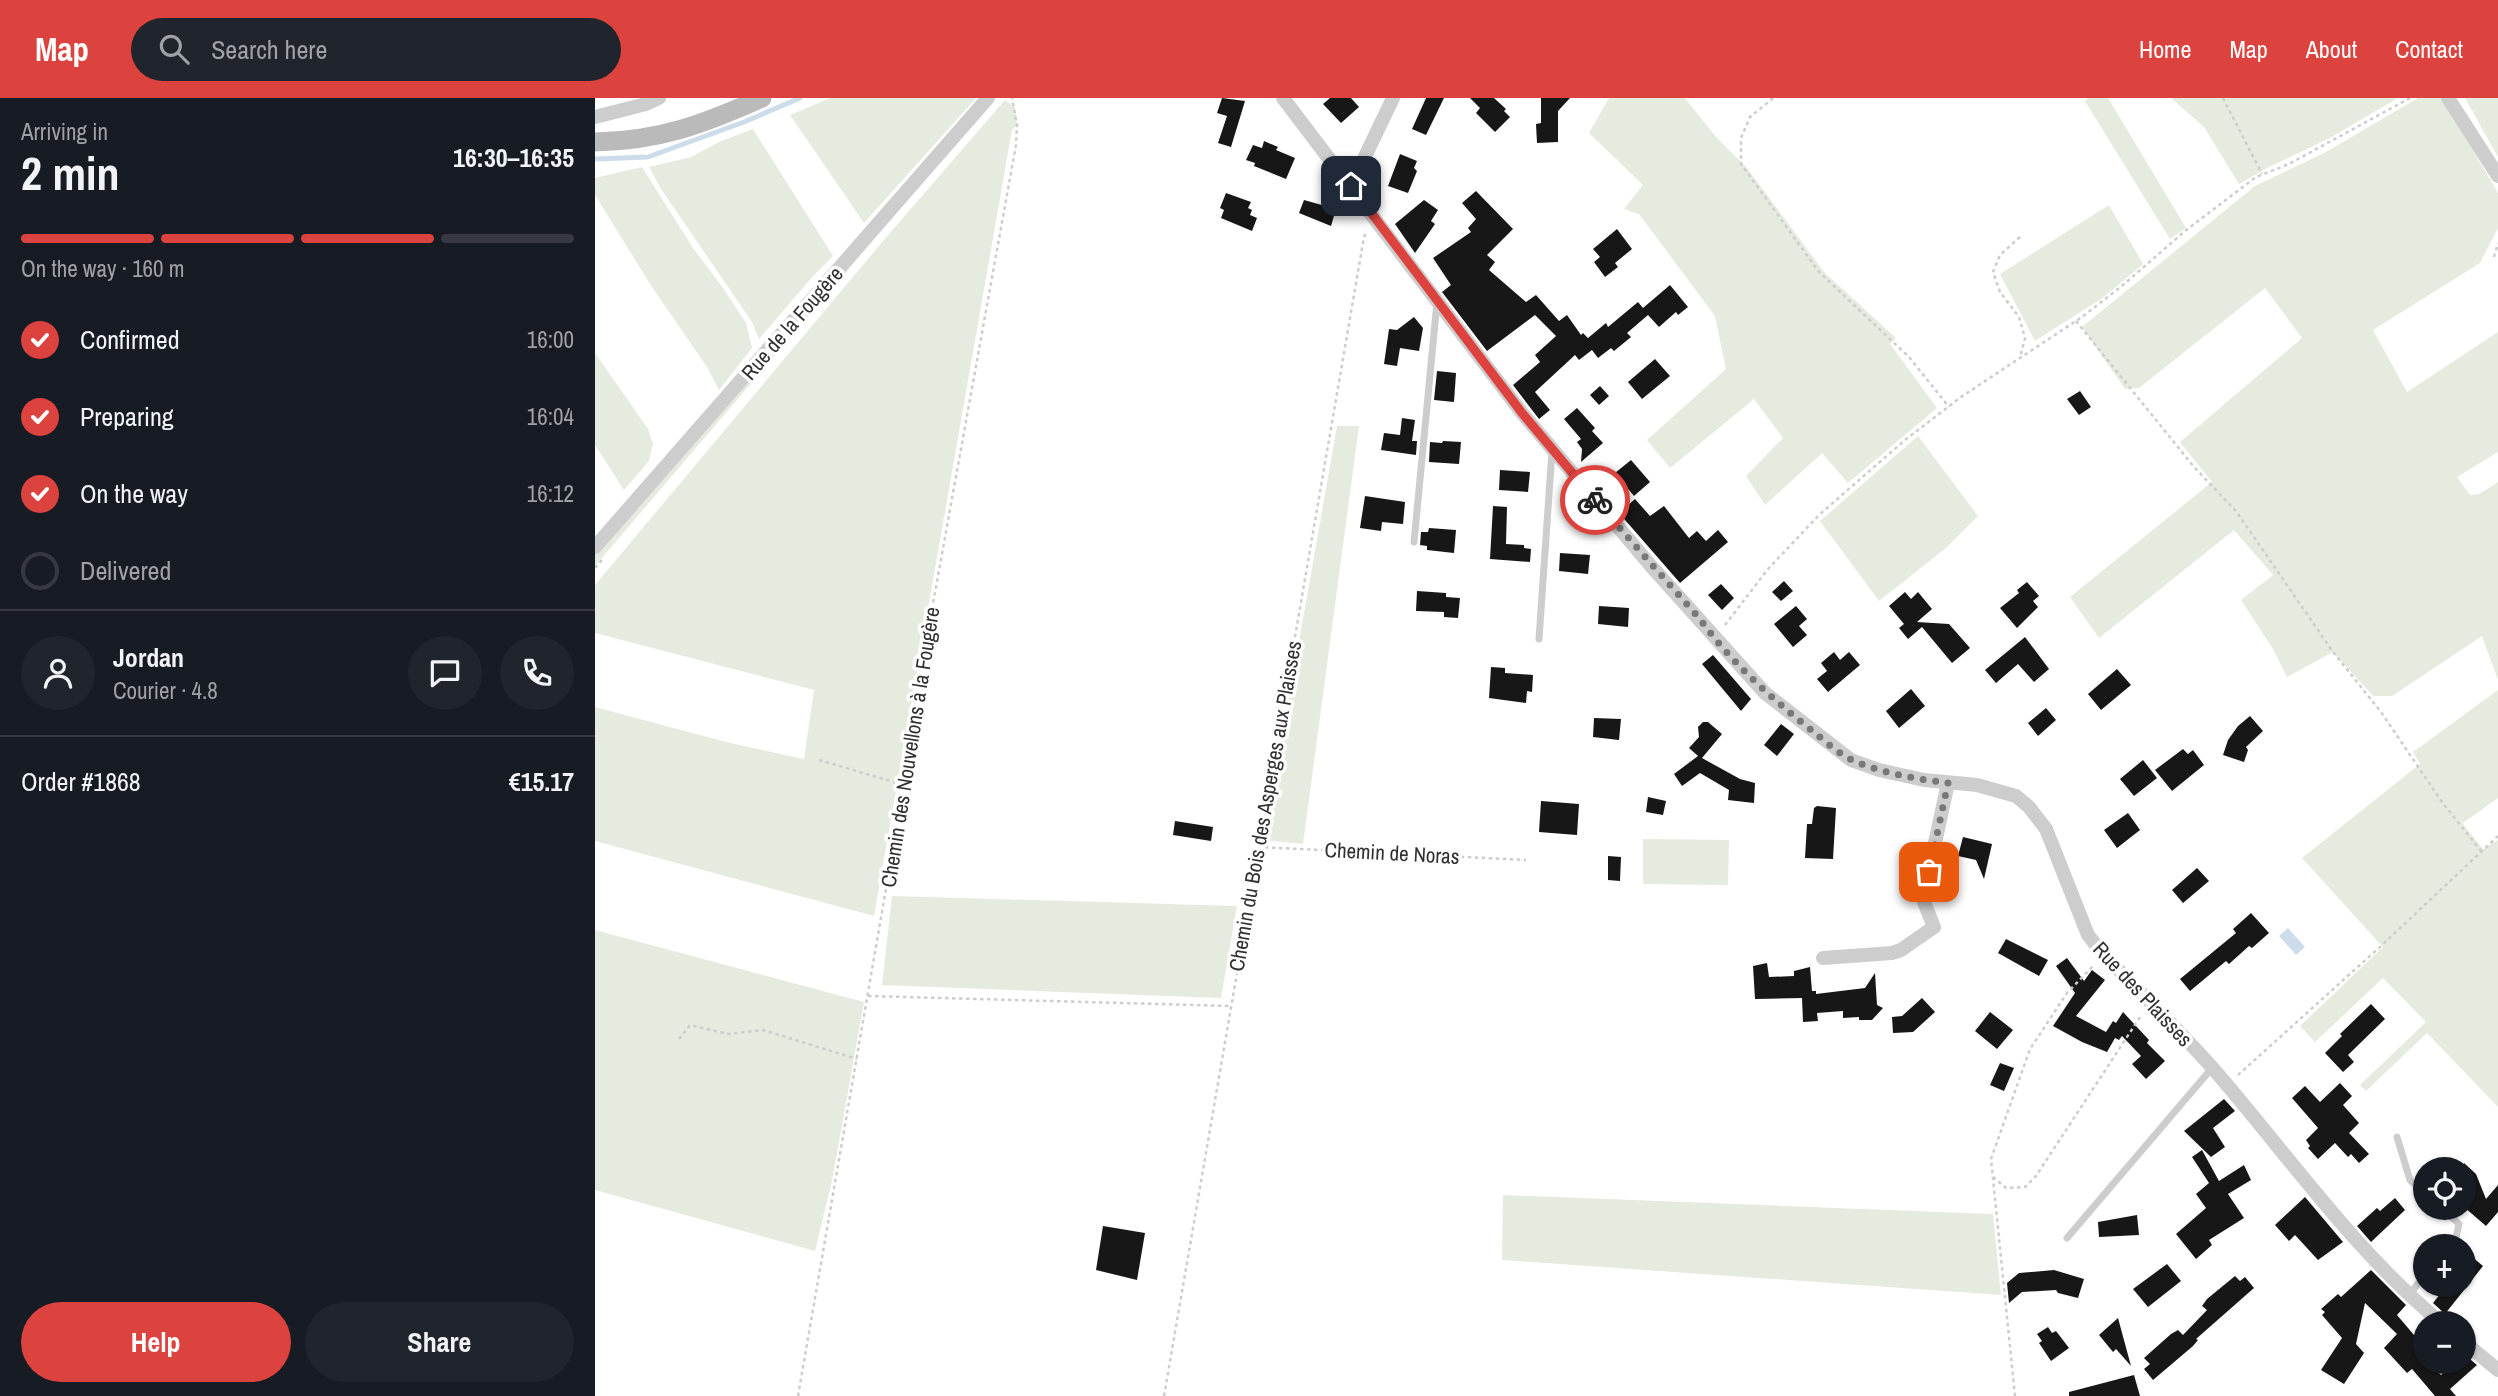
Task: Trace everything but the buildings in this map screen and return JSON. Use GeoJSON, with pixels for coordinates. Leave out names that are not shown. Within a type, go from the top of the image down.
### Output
{"type":"FeatureCollection","features":[{"type":"Feature","properties":{"kind":"main road"},"geometry":{"type":"LineString","coordinates":[[595,142],[626,142],[662,136],[694,127],[762,98]]}},
{"type":"Feature","properties":{"kind":"street"},"geometry":{"type":"LineString","coordinates":[[595,117],[659,98]]}},
{"type":"Feature","properties":{"kind":"street","name":"Rue de la Fougère"},"geometry":{"type":"LineString","coordinates":[[595,547],[988,98]]}},
{"type":"Feature","properties":{"kind":"street","name":"Rue des Plaisses"},"geometry":{"type":"LineString","coordinates":[[1283,98],[1552,449],[1714,638],[1765,692],[1851,760],[1879,770],[1999,790],[2016,796],[2029,807],[2046,829],[2088,935],[2227,1084],[2347,1232],[2427,1311]]}},
{"type":"Feature","properties":{"kind":"street"},"geometry":{"type":"LineString","coordinates":[[1351,186],[1393,98]]}},
{"type":"Feature","properties":{"kind":"street"},"geometry":{"type":"LineString","coordinates":[[2448,98],[2498,176]]}},
{"type":"Feature","properties":{"kind":"street"},"geometry":{"type":"LineString","coordinates":[[1823,958],[1892,953],[1901,950],[1934,927],[1924,902],[1924,894],[1948,783]]}},
{"type":"Feature","properties":{"kind":"street"},"geometry":{"type":"LineString","coordinates":[[2476,1352],[2498,1370]]}},
{"type":"Feature","properties":{"kind":"lane"},"geometry":{"type":"LineString","coordinates":[[1415,542],[1437,301]]}},
{"type":"Feature","properties":{"kind":"lane"},"geometry":{"type":"LineString","coordinates":[[1539,639],[1552,449]]}},
{"type":"Feature","properties":{"kind":"lane"},"geometry":{"type":"LineString","coordinates":[[2067,1238],[2212,1068]]}},
{"type":"Feature","properties":{"kind":"lane"},"geometry":{"type":"LineString","coordinates":[[2397,1137],[2413,1183]]}},
{"type":"Feature","properties":{"kind":"lane"},"geometry":{"type":"LineString","coordinates":[[2408,1295],[2413,1289]]}},
{"type":"Feature","properties":{"kind":"path","name":"Chemin des Nouvellons à la Fougère"},"geometry":{"type":"LineString","coordinates":[[798,1396],[905,785],[917,692],[1016,145],[1017,125],[1011,98]]}},
{"type":"Feature","properties":{"kind":"path"},"geometry":{"type":"LineString","coordinates":[[1773,98],[1750,117],[1741,138],[1741,164],[1819,272],[1909,357],[1949,407]]}},
{"type":"Feature","properties":{"kind":"path"},"geometry":{"type":"LineString","coordinates":[[2223,98],[2262,174]]}},
{"type":"Feature","properties":{"kind":"path"},"geometry":{"type":"LineString","coordinates":[[1714,638],[1768,569],[1819,515],[1905,440],[2076,321],[2123,285],[2185,231],[2262,174],[2289,164],[2410,98]]}},
{"type":"Feature","properties":{"kind":"path","name":"Chemin du Bois des Asperges aux Plaisses"},"geometry":{"type":"LineString","coordinates":[[1164,1396],[1364,237],[1375,220]]}},
{"type":"Feature","properties":{"kind":"path"},"geometry":{"type":"LineString","coordinates":[[2020,237],[2000,256],[1993,272],[2000,292],[2019,317],[2025,338],[2020,358]]}},
{"type":"Feature","properties":{"kind":"path"},"geometry":{"type":"LineString","coordinates":[[2494,257],[2498,243]]}},
{"type":"Feature","properties":{"kind":"path"},"geometry":{"type":"LineString","coordinates":[[2076,321],[2194,467],[2236,511],[2333,652],[2381,712],[2442,802],[2481,851]]}},
{"type":"Feature","properties":{"kind":"path"},"geometry":{"type":"LineString","coordinates":[[819,760],[905,785]]}},
{"type":"Feature","properties":{"kind":"path"},"geometry":{"type":"LineString","coordinates":[[2227,1084],[2381,946],[2498,836]]}},
{"type":"Feature","properties":{"kind":"path","name":"Chemin de Noras"},"geometry":{"type":"LineString","coordinates":[[1258,847],[1526,859]]}},
{"type":"Feature","properties":{"kind":"path"},"geometry":{"type":"LineString","coordinates":[[2015,1396],[1991,1159],[2030,1049],[2067,993],[2103,954]]}},
{"type":"Feature","properties":{"kind":"path"},"geometry":{"type":"LineString","coordinates":[[868,996],[1231,1006]]}},
{"type":"Feature","properties":{"kind":"path"},"geometry":{"type":"LineString","coordinates":[[1993,1177],[2006,1188],[2025,1187],[2036,1176],[2150,1002]]}},
{"type":"Feature","properties":{"kind":"path"},"geometry":{"type":"LineString","coordinates":[[679,1039],[689,1025],[728,1034],[764,1030],[857,1059]]}},
{"type":"Feature","properties":{"kind":"shaded area"},"geometry":{"type":"Polygon","coordinates":[[[830,98],[976,98],[864,223],[790,115],[830,98]]]}},
{"type":"Feature","properties":{"kind":"shaded area"},"geometry":{"type":"Polygon","coordinates":[[[995,98],[595,566],[595,554],[995,98]]]}},
{"type":"Feature","properties":{"kind":"shaded area"},"geometry":{"type":"Polygon","coordinates":[[[1609,98],[1685,98],[1716,137],[1747,168],[1824,272],[1896,338],[1890,344],[1937,408],[1848,483],[1822,453],[1765,505],[1746,476],[1783,438],[1754,399],[1670,468],[1647,440],[1726,369],[1715,316],[1639,214],[1624,209],[1643,185],[1589,133],[1609,98]]]}},
{"type":"Feature","properties":{"kind":"shaded area"},"geometry":{"type":"Polygon","coordinates":[[[2088,98],[2108,98],[2186,228],[2170,239],[2085,101],[2088,98]]]}},
{"type":"Feature","properties":{"kind":"shaded area"},"geometry":{"type":"Polygon","coordinates":[[[2171,98],[2398,98],[2330,138],[2239,184],[2204,127],[2171,98]]]}},
{"type":"Feature","properties":{"kind":"shaded area"},"geometry":{"type":"Polygon","coordinates":[[[2418,98],[2443,98],[2498,193],[2498,228],[2480,263],[2373,330],[2407,392],[2498,332],[2498,452],[2457,477],[2470,495],[2479,494],[2498,482],[2498,680],[2482,636],[2392,696],[2373,696],[2333,652],[2287,677],[2273,649],[2241,600],[2273,575],[2234,530],[2099,638],[2070,597],[2212,482],[2180,442],[2302,338],[2265,288],[2139,388],[2125,389],[2082,327],[2255,186],[2326,152],[2418,98]]]}},
{"type":"Feature","properties":{"kind":"shaded area"},"geometry":{"type":"Polygon","coordinates":[[[2465,98],[2498,98],[2498,157],[2465,98]]]}},
{"type":"Feature","properties":{"kind":"shaded area"},"geometry":{"type":"Polygon","coordinates":[[[1005,100],[1015,107],[1017,125],[1012,130],[874,916],[595,841],[595,707],[730,743],[804,759],[814,690],[595,633],[595,585],[883,241],[1005,100]]]}},
{"type":"Feature","properties":{"kind":"shaded area"},"geometry":{"type":"Polygon","coordinates":[[[753,129],[833,256],[759,339],[752,322],[661,189],[649,167],[691,157],[719,142],[753,129]]]}},
{"type":"Feature","properties":{"kind":"shaded area"},"geometry":{"type":"Polygon","coordinates":[[[642,167],[693,248],[746,323],[752,348],[719,390],[707,367],[652,287],[595,195],[595,178],[642,167]]]}},
{"type":"Feature","properties":{"kind":"shaded area"},"geometry":{"type":"Polygon","coordinates":[[[2109,205],[2143,264],[2104,297],[2035,341],[2000,274],[2109,205]]]}},
{"type":"Feature","properties":{"kind":"shaded area"},"geometry":{"type":"Polygon","coordinates":[[[595,353],[648,429],[653,444],[649,461],[624,490],[595,445],[595,353]]]}},
{"type":"Feature","properties":{"kind":"shaded area"},"geometry":{"type":"Polygon","coordinates":[[[1337,426],[1359,426],[1303,844],[1264,840],[1337,426]]]}},
{"type":"Feature","properties":{"kind":"shaded area"},"geometry":{"type":"Polygon","coordinates":[[[1918,436],[1978,516],[1947,547],[1879,601],[1820,521],[1918,436]]]}},
{"type":"Feature","properties":{"kind":"shaded area"},"geometry":{"type":"Polygon","coordinates":[[[2498,690],[2498,798],[2463,823],[2458,818],[2483,849],[2498,840],[2498,1107],[2427,1033],[2366,1091],[2360,1085],[2426,1022],[2383,978],[2315,1042],[2300,1026],[2383,947],[2302,858],[2420,764],[2413,752],[2498,690]]]}},
{"type":"Feature","properties":{"kind":"shaded area"},"geometry":{"type":"Polygon","coordinates":[[[1643,839],[1729,840],[1728,885],[1643,884],[1643,839]]]}},
{"type":"Feature","properties":{"kind":"shaded area"},"geometry":{"type":"Polygon","coordinates":[[[892,896],[1237,906],[1221,998],[882,985],[892,896]]]}},
{"type":"Feature","properties":{"kind":"shaded area"},"geometry":{"type":"Polygon","coordinates":[[[595,930],[864,1002],[832,1181],[815,1251],[595,1190],[595,930]]]}},
{"type":"Feature","properties":{"kind":"shaded area"},"geometry":{"type":"Polygon","coordinates":[[[1503,1195],[1993,1214],[2001,1295],[1502,1260],[1503,1195]]]}},
{"type":"Feature","properties":{"kind":"water"},"geometry":{"type":"Polygon","coordinates":[[[2288,928],[2305,947],[2296,955],[2279,936],[2288,928]]]}},
{"type":"Feature","properties":{"kind":"waterway"},"geometry":{"type":"LineString","coordinates":[[595,159],[648,157],[744,122],[800,98]]}},
{"type":"Feature","properties":{"kind":"way so far"},"geometry":{"type":"LineString","coordinates":[[1595,500],[1714,638],[1765,692],[1831,746],[1851,760],[1879,770],[1948,783],[1929,872]]}},
{"type":"Feature","properties":{"kind":"route"},"geometry":{"type":"LineString","coordinates":[[1351,186],[1522,413],[1595,500]]}}]}
